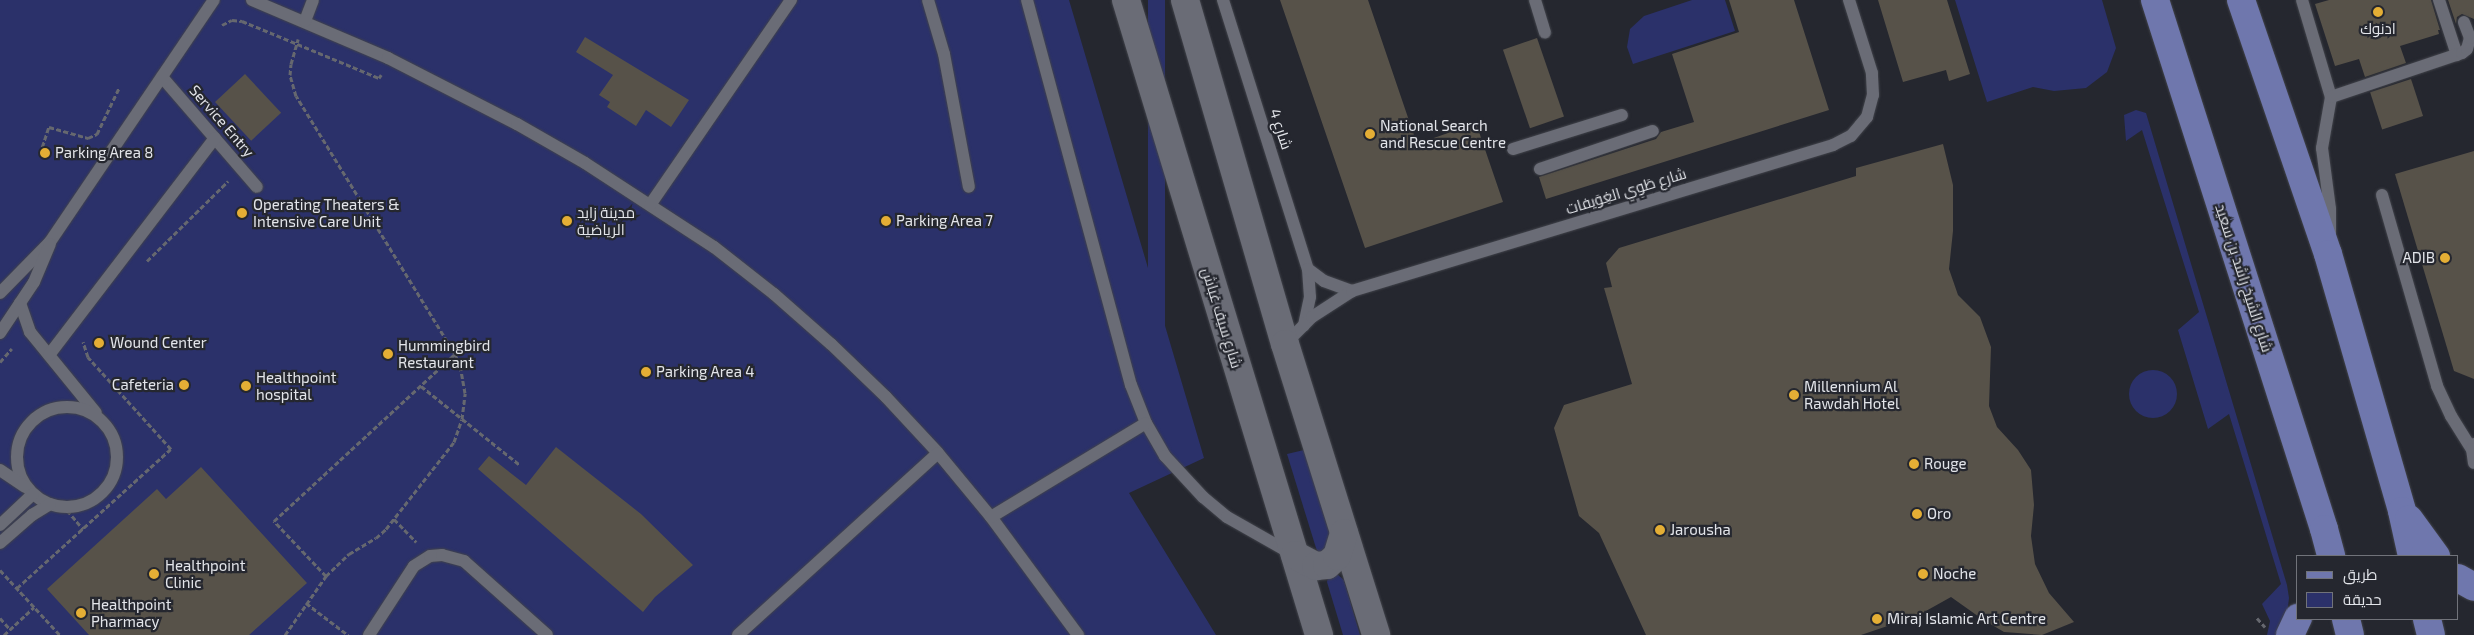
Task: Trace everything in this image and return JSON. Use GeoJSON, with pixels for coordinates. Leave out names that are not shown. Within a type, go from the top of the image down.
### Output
{"type":"FeatureCollection","features":[{"type":"Feature","properties":{"kind":"main road","name":"شارع الشيخ راشد بن سعيد"},"geometry":{"type":"LineString","coordinates":[[2156,0],[2331,555]]}},
{"type":"Feature","properties":{"kind":"main road"},"geometry":{"type":"LineString","coordinates":[[2241,0],[2328,254],[2402,511],[2412,555]]}},
{"type":"Feature","properties":{"kind":"main road"},"geometry":{"type":"LineString","coordinates":[[2402,511],[2435,555]]}},
{"type":"Feature","properties":{"kind":"main road"},"geometry":{"type":"LineString","coordinates":[[2316,555],[2324,529]]}},
{"type":"Feature","properties":{"kind":"main road"},"geometry":{"type":"LineString","coordinates":[[2459,579],[2474,587]]}},
{"type":"Feature","properties":{"kind":"main road"},"geometry":{"type":"LineString","coordinates":[[2290,635],[2297,620]]}},
{"type":"Feature","properties":{"kind":"main road"},"geometry":{"type":"LineString","coordinates":[[2346,620],[2350,635]]}},
{"type":"Feature","properties":{"kind":"main road"},"geometry":{"type":"LineString","coordinates":[[2427,620],[2431,635]]}},
{"type":"Feature","properties":{"kind":"street","name":"شارع سيف غباش"},"geometry":{"type":"LineString","coordinates":[[1126,0],[1319,635]]}},
{"type":"Feature","properties":{"kind":"street"},"geometry":{"type":"LineString","coordinates":[[1185,0],[1285,344],[1376,635]]}},
{"type":"Feature","properties":{"kind":"street"},"geometry":{"type":"LineString","coordinates":[[1295,555],[1316,566],[1327,565],[1337,556],[1344,533]]}},
{"type":"Feature","properties":{"kind":"lane"},"geometry":{"type":"LineString","coordinates":[[0,293],[50,242],[214,0]]}},
{"type":"Feature","properties":{"kind":"lane"},"geometry":{"type":"LineString","coordinates":[[252,0],[388,58],[517,124],[650,205],[714,247],[831,344],[886,397],[938,453],[991,517],[1078,635]]}},
{"type":"Feature","properties":{"kind":"lane"},"geometry":{"type":"LineString","coordinates":[[305,21],[313,0]]}},
{"type":"Feature","properties":{"kind":"lane"},"geometry":{"type":"LineString","coordinates":[[650,205],[790,0]]}},
{"type":"Feature","properties":{"kind":"lane"},"geometry":{"type":"LineString","coordinates":[[928,0],[944,54],[969,187]]}},
{"type":"Feature","properties":{"kind":"lane"},"geometry":{"type":"LineString","coordinates":[[1028,0],[1131,385],[1146,423],[1166,456],[1203,497],[1227,518],[1295,555]]}},
{"type":"Feature","properties":{"kind":"lane","name":"شارع 4"},"geometry":{"type":"LineString","coordinates":[[1223,0],[1308,269],[1310,297],[1304,325]]}},
{"type":"Feature","properties":{"kind":"lane"},"geometry":{"type":"LineString","coordinates":[[1535,0],[1545,32]]}},
{"type":"Feature","properties":{"kind":"lane","name":"شارع طَوِي الغِوَيفات"},"geometry":{"type":"LineString","coordinates":[[1285,344],[1304,325],[1352,291],[1823,148],[1851,136],[1867,117],[1874,95],[1872,73],[1849,0]]}},
{"type":"Feature","properties":{"kind":"lane"},"geometry":{"type":"LineString","coordinates":[[2302,0],[2331,97],[2322,148],[2330,209],[2328,254]]}},
{"type":"Feature","properties":{"kind":"lane"},"geometry":{"type":"LineString","coordinates":[[2439,0],[2457,54]]}},
{"type":"Feature","properties":{"kind":"lane"},"geometry":{"type":"LineString","coordinates":[[2331,97],[2462,53],[2469,44],[2470,38],[2464,22]]}},
{"type":"Feature","properties":{"kind":"lane","name":"Service Entry"},"geometry":{"type":"LineString","coordinates":[[162,77],[257,187]]}},
{"type":"Feature","properties":{"kind":"lane"},"geometry":{"type":"LineString","coordinates":[[1513,149],[1622,115]]}},
{"type":"Feature","properties":{"kind":"lane"},"geometry":{"type":"LineString","coordinates":[[1540,169],[1653,131]]}},
{"type":"Feature","properties":{"kind":"lane"},"geometry":{"type":"LineString","coordinates":[[49,355],[215,138]]}},
{"type":"Feature","properties":{"kind":"lane"},"geometry":{"type":"LineString","coordinates":[[2382,194],[2437,386],[2451,416],[2473,447],[2474,464]]}},
{"type":"Feature","properties":{"kind":"lane"},"geometry":{"type":"LineString","coordinates":[[0,333],[34,282],[50,242]]}},
{"type":"Feature","properties":{"kind":"lane"},"geometry":{"type":"LineString","coordinates":[[1308,269],[1324,281],[1352,291]]}},
{"type":"Feature","properties":{"kind":"lane"},"geometry":{"type":"LineString","coordinates":[[0,470],[50,504],[65,507],[81,505],[94,499],[106,489],[114,475],[117,460],[116,445],[110,431],[27,326],[20,304]]}},
{"type":"Feature","properties":{"kind":"lane"},"geometry":{"type":"LineString","coordinates":[[30,491],[20,475],[16,460],[23,432],[32,420],[44,411],[66,407],[88,411],[100,419]]}},
{"type":"Feature","properties":{"kind":"lane"},"geometry":{"type":"LineString","coordinates":[[991,517],[1146,423]]}},
{"type":"Feature","properties":{"kind":"lane"},"geometry":{"type":"LineString","coordinates":[[738,635],[938,453]]}},
{"type":"Feature","properties":{"kind":"lane"},"geometry":{"type":"LineString","coordinates":[[0,525],[30,491]]}},
{"type":"Feature","properties":{"kind":"lane"},"geometry":{"type":"LineString","coordinates":[[0,543],[32,515],[50,504]]}},
{"type":"Feature","properties":{"kind":"lane"},"geometry":{"type":"LineString","coordinates":[[369,635],[414,566],[430,556],[442,555],[464,561],[547,635]]}},
{"type":"Feature","properties":{"kind":"path"},"geometry":{"type":"LineString","coordinates":[[220,28],[227,22],[237,20],[297,42],[379,78],[388,58]]}},
{"type":"Feature","properties":{"kind":"path"},"geometry":{"type":"LineString","coordinates":[[285,635],[326,576],[349,554],[376,538],[394,519],[454,442],[462,419],[465,393],[455,354],[296,96],[290,75],[293,53],[305,21]]}},
{"type":"Feature","properties":{"kind":"path"},"geometry":{"type":"LineString","coordinates":[[40,154],[48,127],[88,138],[97,134],[119,88]]}},
{"type":"Feature","properties":{"kind":"path"},"geometry":{"type":"LineString","coordinates":[[146,262],[241,168]]}},
{"type":"Feature","properties":{"kind":"path"},"geometry":{"type":"LineString","coordinates":[[0,362],[4,361],[27,326]]}},
{"type":"Feature","properties":{"kind":"path"},"geometry":{"type":"LineString","coordinates":[[18,588],[171,449],[88,357],[83,336]]}},
{"type":"Feature","properties":{"kind":"path"},"geometry":{"type":"LineString","coordinates":[[326,576],[274,520],[455,354]]}},
{"type":"Feature","properties":{"kind":"path"},"geometry":{"type":"LineString","coordinates":[[421,386],[520,465]]}},
{"type":"Feature","properties":{"kind":"path"},"geometry":{"type":"LineString","coordinates":[[65,507],[83,529]]}},
{"type":"Feature","properties":{"kind":"path"},"geometry":{"type":"LineString","coordinates":[[394,519],[430,556]]}},
{"type":"Feature","properties":{"kind":"path"},"geometry":{"type":"LineString","coordinates":[[0,570],[60,635]]}},
{"type":"Feature","properties":{"kind":"path"},"geometry":{"type":"LineString","coordinates":[[306,603],[348,635]]}},
{"type":"Feature","properties":{"kind":"path"},"geometry":{"type":"LineString","coordinates":[[4,635],[34,607]]}},
{"type":"Feature","properties":{"kind":"path"},"geometry":{"type":"LineString","coordinates":[[0,618],[10,629]]}},
{"type":"Feature","properties":{"kind":"green space","name":"مدينة زايد الرياضية"},"geometry":{"type":"Polygon","coordinates":[[[0,0],[1069,0],[1204,458],[1129,493],[1216,635],[0,635],[0,0]]]}},
{"type":"Feature","properties":{"kind":"green space"},"geometry":{"type":"Polygon","coordinates":[[[1148,0],[1165,0],[1165,435],[1148,435],[1148,0]]]}},
{"type":"Feature","properties":{"kind":"green space"},"geometry":{"type":"Polygon","coordinates":[[[1692,0],[1725,0],[1735,31],[1633,64],[1627,47],[1630,29],[1644,16],[1692,0]]]}},
{"type":"Feature","properties":{"kind":"green space"},"geometry":{"type":"Polygon","coordinates":[[[1955,0],[2102,0],[2116,48],[2107,72],[2086,88],[2054,91],[2033,87],[1987,102],[1955,0]]]}},
{"type":"Feature","properties":{"kind":"green space"},"geometry":{"type":"Polygon","coordinates":[[[2136,110],[2146,113],[2287,585],[2289,598],[2287,615],[2280,635],[2267,635],[2270,621],[2262,604],[2281,584],[2229,414],[2208,429],[2178,330],[2199,312],[2142,130],[2126,141],[2124,115],[2136,110]]]}},
{"type":"Feature","properties":{"kind":"green space"},"geometry":{"type":"Polygon","coordinates":[[[2148,370],[2158,370],[2167,374],[2173,380],[2176,385],[2176,403],[2167,414],[2158,418],[2148,418],[2139,414],[2133,408],[2129,399],[2129,389],[2133,380],[2139,374],[2148,370]]]}},
{"type":"Feature","properties":{"kind":"green space"},"geometry":{"type":"Polygon","coordinates":[[[1304,450],[1332,541],[1331,550],[1318,552],[1316,548],[1287,454],[1304,450]]]}},
{"type":"Feature","properties":{"kind":"green space"},"geometry":{"type":"Polygon","coordinates":[[[1337,574],[1344,580],[1360,635],[1343,635],[1327,582],[1328,578],[1337,574]]]}},
{"type":"Feature","properties":{"kind":"building","name":"National Search and Rescue Centre"},"geometry":{"type":"Polygon","coordinates":[[[1280,0],[1368,0],[1417,144],[1476,123],[1503,202],[1365,248],[1280,0]]]}},
{"type":"Feature","properties":{"kind":"building"},"geometry":{"type":"Polygon","coordinates":[[[1729,0],[1794,0],[1829,110],[1546,199],[1539,177],[1656,139],[1661,132],[1694,122],[1672,54],[1739,32],[1729,0]]]}},
{"type":"Feature","properties":{"kind":"building"},"geometry":{"type":"Polygon","coordinates":[[[1878,0],[1947,0],[1970,74],[1949,81],[1946,70],[1903,82],[1878,0]]]}},
{"type":"Feature","properties":{"kind":"building"},"geometry":{"type":"Polygon","coordinates":[[[2329,0],[2431,0],[2440,30],[2438,30],[2439,34],[2400,46],[2406,63],[2365,77],[2359,59],[2335,66],[2315,4],[2329,0]]]}},
{"type":"Feature","properties":{"kind":"building"},"geometry":{"type":"Polygon","coordinates":[[[2448,0],[2474,0],[2474,19],[2462,14],[2457,17],[2456,24],[2448,0]]]}},
{"type":"Feature","properties":{"kind":"building"},"geometry":{"type":"Polygon","coordinates":[[[585,37],[689,100],[671,127],[646,110],[636,126],[607,107],[610,102],[599,95],[613,75],[576,52],[585,37]]]}},
{"type":"Feature","properties":{"kind":"building"},"geometry":{"type":"Polygon","coordinates":[[[1537,38],[1564,116],[1530,128],[1503,50],[1537,38]]]}},
{"type":"Feature","properties":{"kind":"building"},"geometry":{"type":"Polygon","coordinates":[[[245,74],[281,113],[251,141],[215,102],[245,74]]]}},
{"type":"Feature","properties":{"kind":"building"},"geometry":{"type":"Polygon","coordinates":[[[2411,79],[2423,116],[2382,129],[2370,92],[2411,79]]]}},
{"type":"Feature","properties":{"kind":"building","name":"Millennium Al Rawdah Hotel"},"geometry":{"type":"Polygon","coordinates":[[[1943,144],[1953,185],[1953,231],[1949,269],[1958,295],[1980,317],[1991,347],[1989,406],[1997,427],[2018,450],[2031,470],[2034,505],[2031,536],[2035,564],[2049,593],[2074,622],[2042,635],[2004,632],[1951,597],[1917,616],[1861,635],[1646,635],[1599,533],[1579,516],[1554,428],[1564,405],[1632,384],[1604,288],[1612,287],[1606,263],[1619,248],[1856,176],[1856,168],[1943,144]]]}},
{"type":"Feature","properties":{"kind":"building"},"geometry":{"type":"Polygon","coordinates":[[[2474,151],[2474,379],[2454,371],[2395,174],[2474,151]]]}},
{"type":"Feature","properties":{"kind":"building"},"geometry":{"type":"Polygon","coordinates":[[[556,447],[641,514],[693,565],[655,597],[643,612],[478,469],[489,456],[526,485],[556,447]]]}},
{"type":"Feature","properties":{"kind":"building"},"geometry":{"type":"Polygon","coordinates":[[[201,467],[307,583],[249,635],[89,635],[47,589],[157,489],[166,499],[201,467]]]}},
{"type":"Feature","properties":{"kind":"place","name":"ادنوك"},"geometry":{"type":"Point","coordinates":[2378,12]}},
{"type":"Feature","properties":{"kind":"place","name":"National Search and Rescue Centre"},"geometry":{"type":"Point","coordinates":[1370,134]}},
{"type":"Feature","properties":{"kind":"place","name":"Parking Area 8"},"geometry":{"type":"Point","coordinates":[45,153]}},
{"type":"Feature","properties":{"kind":"place","name":"Operating Theaters & Intensive Care Unit"},"geometry":{"type":"Point","coordinates":[242,213]}},
{"type":"Feature","properties":{"kind":"place","name":"مدينة زايد الرياضية"},"geometry":{"type":"Point","coordinates":[567,221]}},
{"type":"Feature","properties":{"kind":"place","name":"Parking Area 7"},"geometry":{"type":"Point","coordinates":[886,221]}},
{"type":"Feature","properties":{"kind":"place","name":"ADIB"},"geometry":{"type":"Point","coordinates":[2445,258]}},
{"type":"Feature","properties":{"kind":"place","name":"Wound Center"},"geometry":{"type":"Point","coordinates":[99,343]}},
{"type":"Feature","properties":{"kind":"place","name":"Hummingbird Restaurant"},"geometry":{"type":"Point","coordinates":[388,354]}},
{"type":"Feature","properties":{"kind":"place","name":"Parking Area 4"},"geometry":{"type":"Point","coordinates":[646,372]}},
{"type":"Feature","properties":{"kind":"place","name":"Cafeteria"},"geometry":{"type":"Point","coordinates":[184,385]}},
{"type":"Feature","properties":{"kind":"place","name":"Healthpoint hospital"},"geometry":{"type":"Point","coordinates":[246,386]}},
{"type":"Feature","properties":{"kind":"place","name":"Millennium Al Rawdah Hotel"},"geometry":{"type":"Point","coordinates":[1794,395]}},
{"type":"Feature","properties":{"kind":"place","name":"Rouge"},"geometry":{"type":"Point","coordinates":[1914,464]}},
{"type":"Feature","properties":{"kind":"place","name":"Oro"},"geometry":{"type":"Point","coordinates":[1917,514]}},
{"type":"Feature","properties":{"kind":"place","name":"Jarousha"},"geometry":{"type":"Point","coordinates":[1660,530]}},
{"type":"Feature","properties":{"kind":"place","name":"Healthpoint Clinic"},"geometry":{"type":"Point","coordinates":[154,574]}},
{"type":"Feature","properties":{"kind":"place","name":"Noche"},"geometry":{"type":"Point","coordinates":[1923,574]}},
{"type":"Feature","properties":{"kind":"place","name":"Healthpoint Pharmacy"},"geometry":{"type":"Point","coordinates":[81,613]}},
{"type":"Feature","properties":{"kind":"place","name":"Miraj Islamic Art Centre"},"geometry":{"type":"Point","coordinates":[1877,619]}}]}
